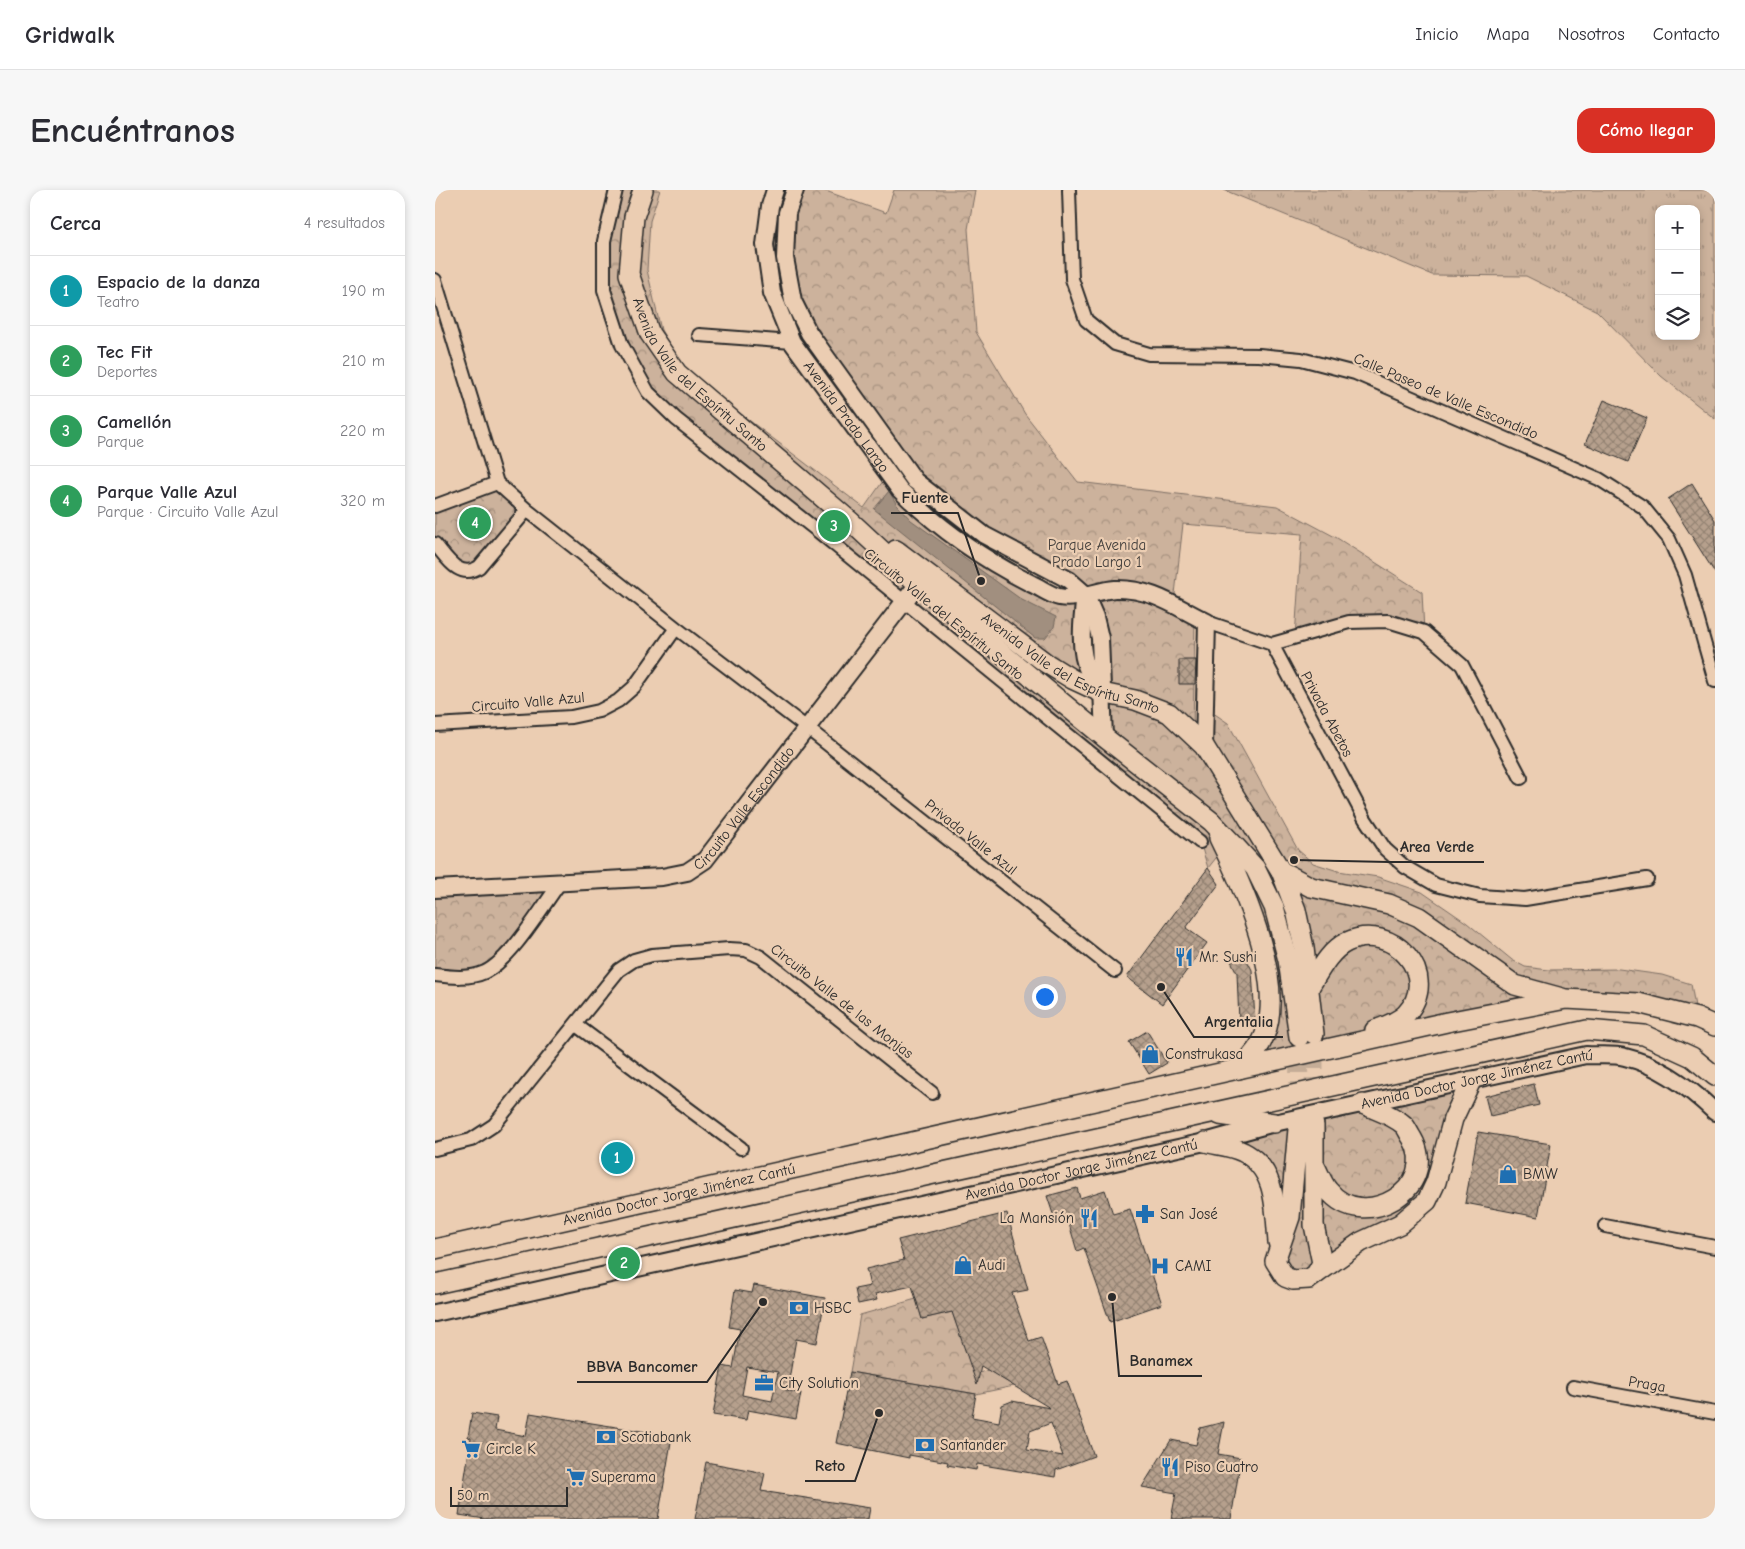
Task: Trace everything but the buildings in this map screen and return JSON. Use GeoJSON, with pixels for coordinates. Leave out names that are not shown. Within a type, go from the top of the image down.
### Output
{"type":"FeatureCollection","features":[{"type":"Feature","properties":{"kind":"main road","name":"Avenida Valle del Espíritu Santo"},"geometry":{"type":"LineString","coordinates":[[643,190],[634,216],[629,274],[650,334],[677,373],[851,521],[916,586],[1211,821],[1255,868],[1274,907],[1307,1035],[1310,986],[1296,910],[1281,871],[1198,740],[1169,713],[1135,700],[1102,693],[1046,663],[893,548],[851,521]]}},
{"type":"Feature","properties":{"kind":"main road"},"geometry":{"type":"LineString","coordinates":[[1211,821],[1232,862],[1256,924],[1268,983],[1267,1024],[1262,1041],[1252,1057],[1239,1069]]}},
{"type":"Feature","properties":{"kind":"main road"},"geometry":{"type":"LineString","coordinates":[[1281,871],[1311,887],[1389,904],[1419,917],[1515,984],[1566,999]]}},
{"type":"Feature","properties":{"kind":"main road"},"geometry":{"type":"LineString","coordinates":[[1310,986],[1329,957],[1347,942],[1374,936],[1402,948],[1417,970],[1417,994],[1406,1014],[1393,1023],[1335,1048]]}},
{"type":"Feature","properties":{"kind":"main road","name":"Avenida Doctor Jorge Jiménez Cantú"},"geometry":{"type":"LineString","coordinates":[[435,1249],[1239,1069],[1566,999],[1638,1003],[1697,1018],[1715,1026]]}},
{"type":"Feature","properties":{"kind":"main road","name":"Avenida Doctor Jorge Jiménez Cantú"},"geometry":{"type":"LineString","coordinates":[[435,1284],[1587,1030],[1644,1035],[1692,1057],[1715,1076]]}},
{"type":"Feature","properties":{"kind":"main road"},"geometry":{"type":"LineString","coordinates":[[1316,1274],[1321,1263],[1314,1224],[1313,1163],[1306,1127],[1290,1216],[1278,1246],[1275,1261],[1285,1278],[1302,1280],[1316,1274],[1361,1242],[1400,1224],[1427,1201],[1436,1182],[1453,1119],[1471,1081]]}},
{"type":"Feature","properties":{"kind":"main road"},"geometry":{"type":"LineString","coordinates":[[1313,1163],[1328,1190],[1347,1204],[1376,1208],[1394,1201],[1407,1190],[1416,1175],[1419,1150],[1405,1126],[1390,1116],[1363,1104]]}},
{"type":"Feature","properties":{"kind":"main road"},"geometry":{"type":"LineString","coordinates":[[1206,1114],[1274,1122]]}},
{"type":"Feature","properties":{"kind":"main road"},"geometry":{"type":"LineString","coordinates":[[1205,1142],[1243,1152],[1262,1167],[1272,1187],[1278,1246]]}},
{"type":"Feature","properties":{"kind":"street","name":"Circuito Valle del Espíritu Santo"},"geometry":{"type":"LineString","coordinates":[[616,190],[604,241],[605,290],[621,345],[649,392],[676,419],[1200,842]]}},
{"type":"Feature","properties":{"kind":"street","name":"Avenida Prado Largo"},"geometry":{"type":"LineString","coordinates":[[775,190],[770,206],[765,246],[772,292],[793,342],[900,490],[917,508],[999,568],[1059,597],[1071,598],[1115,589],[1144,591],[1175,603],[1201,619],[1272,644]]}},
{"type":"Feature","properties":{"kind":"street","name":"Avenida Prado Largo"},"geometry":{"type":"LineString","coordinates":[[795,190],[787,213],[785,258],[793,301],[809,333],[827,360],[915,481],[984,535],[1069,580],[1085,594]]}},
{"type":"Feature","properties":{"kind":"street","name":"Calle Paseo de Valle Escondido"},"geometry":{"type":"LineString","coordinates":[[1069,190],[1072,279],[1086,320],[1115,344],[1149,354],[1259,355],[1301,359],[1355,373],[1599,479],[1643,507],[1669,539],[1685,575],[1715,682]]}},
{"type":"Feature","properties":{"kind":"street"},"geometry":{"type":"LineString","coordinates":[[435,280],[497,483],[527,510],[676,628],[807,728]]}},
{"type":"Feature","properties":{"kind":"street"},"geometry":{"type":"LineString","coordinates":[[699,335],[793,342]]}},
{"type":"Feature","properties":{"kind":"street"},"geometry":{"type":"LineString","coordinates":[[814,371],[827,360]]}},
{"type":"Feature","properties":{"kind":"street"},"geometry":{"type":"LineString","coordinates":[[435,506],[497,483]]}},
{"type":"Feature","properties":{"kind":"street"},"geometry":{"type":"LineString","coordinates":[[435,544],[454,567],[462,572],[471,572],[479,567],[527,510]]}},
{"type":"Feature","properties":{"kind":"street","name":"Circuito Valle Escondido"},"geometry":{"type":"LineString","coordinates":[[435,888],[559,884],[662,877],[687,872],[705,860],[916,586]]}},
{"type":"Feature","properties":{"kind":"street"},"geometry":{"type":"LineString","coordinates":[[1085,594],[1082,618],[1084,656],[1089,674],[1102,693],[1104,737]]}},
{"type":"Feature","properties":{"kind":"street"},"geometry":{"type":"LineString","coordinates":[[1198,740],[1201,619]]}},
{"type":"Feature","properties":{"kind":"street"},"geometry":{"type":"LineString","coordinates":[[1272,644],[1349,622],[1388,621],[1424,632],[1462,665],[1521,778]]}},
{"type":"Feature","properties":{"kind":"street","name":"Circuito Valle Azul"},"geometry":{"type":"LineString","coordinates":[[435,725],[571,717],[599,711],[618,701],[634,687],[676,628]]}},
{"type":"Feature","properties":{"kind":"street","name":"Privada Abetos"},"geometry":{"type":"LineString","coordinates":[[1272,644],[1365,819],[1385,849],[1405,867],[1436,885],[1481,896],[1525,899],[1647,880]]}},
{"type":"Feature","properties":{"kind":"street","name":"Privada Valle Azul"},"geometry":{"type":"LineString","coordinates":[[807,728],[1115,971]]}},
{"type":"Feature","properties":{"kind":"street"},"geometry":{"type":"LineString","coordinates":[[435,975],[458,977],[484,972],[504,959],[559,884]]}},
{"type":"Feature","properties":{"kind":"street","name":"Circuito Valle de las Monjas"},"geometry":{"type":"LineString","coordinates":[[435,1149],[471,1140],[494,1125],[619,970],[634,960],[652,955],[729,949],[746,950],[761,957],[932,1093]]}},
{"type":"Feature","properties":{"kind":"street"},"geometry":{"type":"LineString","coordinates":[[576,1025],[741,1148]]}},
{"type":"Feature","properties":{"kind":"street","name":"Avenida Doctor Jorge Jiménez Cantú"},"geometry":{"type":"LineString","coordinates":[[435,1313],[1205,1142],[1274,1122],[1586,1055],[1625,1057],[1660,1071],[1693,1091],[1715,1112]]}},
{"type":"Feature","properties":{"kind":"street"},"geometry":{"type":"LineString","coordinates":[[1605,1226],[1715,1247]]}},
{"type":"Feature","properties":{"kind":"street","name":"Praga"},"geometry":{"type":"LineString","coordinates":[[1573,1387],[1715,1413]]}},
{"type":"Feature","properties":{"kind":"green space","name":"Parque Avenida Prado Largo 1"},"geometry":{"type":"Polygon","coordinates":[[[616,190],[660,190],[650,221],[647,270],[661,330],[682,365],[716,395],[864,508],[888,474],[900,490],[1058,598],[1085,594],[934,498],[809,333],[785,258],[800,190],[823,190],[886,213],[894,190],[975,190],[968,229],[976,332],[1025,414],[1078,482],[1277,506],[1337,538],[1422,592],[1424,632],[1388,621],[1295,637],[1302,534],[1183,524],[1174,603],[1195,616],[1193,733],[1203,745],[1203,706],[1228,723],[1298,850],[1313,863],[1338,871],[1378,877],[1422,892],[1467,923],[1512,960],[1525,967],[1549,970],[1619,969],[1662,975],[1691,984],[1697,1018],[1566,999],[1334,1048],[1314,1034],[1299,1037],[1281,1059],[1239,1069],[1269,1003],[1224,848],[1208,868],[1200,842],[648,392],[604,290],[616,190]],[[893,548],[1103,736],[1102,693],[893,548]],[[1095,617],[1083,638],[1103,691],[1095,617]]]}},
{"type":"Feature","properties":{"kind":"green space"},"geometry":{"type":"Polygon","coordinates":[[[1224,190],[1715,190],[1715,419],[1661,376],[1597,311],[1526,276],[1432,275],[1224,190]]]}},
{"type":"Feature","properties":{"kind":"green space"},"geometry":{"type":"Polygon","coordinates":[[[497,484],[524,510],[472,580],[435,535],[435,504],[497,484]]]}},
{"type":"Feature","properties":{"kind":"green space"},"geometry":{"type":"Polygon","coordinates":[[[559,884],[484,972],[435,975],[435,889],[559,884]]]}},
{"type":"Feature","properties":{"kind":"green space"},"geometry":{"type":"Polygon","coordinates":[[[1471,1081],[1427,1201],[1309,1279],[1285,1277],[1262,1167],[1205,1142],[1326,1112],[1471,1081]]]}},
{"type":"Feature","properties":{"kind":"green space"},"geometry":{"type":"Polygon","coordinates":[[[916,1299],[922,1319],[952,1312],[974,1375],[988,1370],[1014,1386],[976,1394],[850,1372],[860,1315],[916,1299]]]}},
{"type":"Feature","properties":{"kind":"shaded area"},"geometry":{"type":"Polygon","coordinates":[[[889,491],[897,505],[911,520],[1022,600],[1056,617],[1054,627],[1045,638],[1035,638],[874,509],[889,491]]]}},
{"type":"Feature","properties":{"kind":"tunnel"},"geometry":{"type":"LineString","coordinates":[[1314,1037],[1314,1125]]}},
{"type":"Feature","properties":{"kind":"tunnel"},"geometry":{"type":"LineString","coordinates":[[1298,1129],[1299,1040]]}},
{"type":"Feature","properties":{"kind":"place","name":"Parque Valle Azul"},"geometry":{"type":"Point","coordinates":[475,523]}},
{"type":"Feature","properties":{"kind":"place","name":"Camellón"},"geometry":{"type":"Point","coordinates":[834,526]}},
{"type":"Feature","properties":{"kind":"place","name":"Fuente"},"geometry":{"type":"Point","coordinates":[981,581]}},
{"type":"Feature","properties":{"kind":"place","name":"Area Verde"},"geometry":{"type":"Point","coordinates":[1294,860]}},
{"type":"Feature","properties":{"kind":"place","name":"Mr. Sushi"},"geometry":{"type":"Point","coordinates":[1184,957]}},
{"type":"Feature","properties":{"kind":"place","name":"Argentalia"},"geometry":{"type":"Point","coordinates":[1161,987]}},
{"type":"Feature","properties":{"kind":"place","name":"Construkasa"},"geometry":{"type":"Point","coordinates":[1150,1054]}},
{"type":"Feature","properties":{"kind":"place","name":"Espacio de la danza"},"geometry":{"type":"Point","coordinates":[617,1158]}},
{"type":"Feature","properties":{"kind":"place","name":"BMW"},"geometry":{"type":"Point","coordinates":[1508,1174]}},
{"type":"Feature","properties":{"kind":"place","name":"San José"},"geometry":{"type":"Point","coordinates":[1145,1214]}},
{"type":"Feature","properties":{"kind":"place","name":"La Mansión"},"geometry":{"type":"Point","coordinates":[1089,1218]}},
{"type":"Feature","properties":{"kind":"place","name":"Tec Fit"},"geometry":{"type":"Point","coordinates":[624,1263]}},
{"type":"Feature","properties":{"kind":"place","name":"Audi"},"geometry":{"type":"Point","coordinates":[963,1265]}},
{"type":"Feature","properties":{"kind":"place","name":"CAMI"},"geometry":{"type":"Point","coordinates":[1160,1266]}},
{"type":"Feature","properties":{"kind":"place","name":"Banamex"},"geometry":{"type":"Point","coordinates":[1112,1297]}},
{"type":"Feature","properties":{"kind":"place","name":"BBVA Bancomer"},"geometry":{"type":"Point","coordinates":[763,1302]}},
{"type":"Feature","properties":{"kind":"place","name":"HSBC"},"geometry":{"type":"Point","coordinates":[799,1308]}},
{"type":"Feature","properties":{"kind":"place","name":"City Solution"},"geometry":{"type":"Point","coordinates":[764,1383]}},
{"type":"Feature","properties":{"kind":"place","name":"Reto"},"geometry":{"type":"Point","coordinates":[879,1413]}},
{"type":"Feature","properties":{"kind":"place","name":"Scotiabank"},"geometry":{"type":"Point","coordinates":[606,1437]}},
{"type":"Feature","properties":{"kind":"place","name":"Santander"},"geometry":{"type":"Point","coordinates":[925,1445]}},
{"type":"Feature","properties":{"kind":"place","name":"Circle K"},"geometry":{"type":"Point","coordinates":[471,1449]}},
{"type":"Feature","properties":{"kind":"place","name":"Piso Cuatro"},"geometry":{"type":"Point","coordinates":[1170,1467]}},
{"type":"Feature","properties":{"kind":"place","name":"Superama"},"geometry":{"type":"Point","coordinates":[576,1477]}}]}
